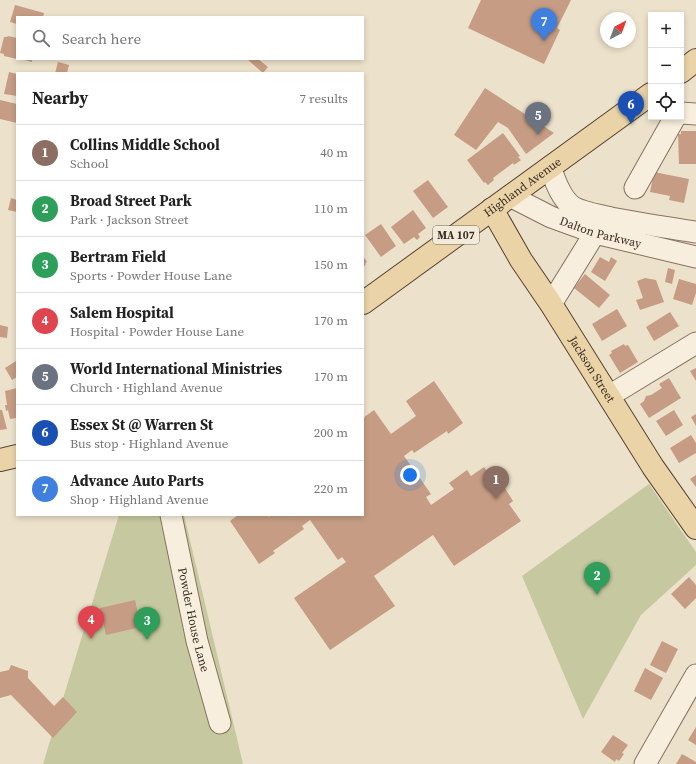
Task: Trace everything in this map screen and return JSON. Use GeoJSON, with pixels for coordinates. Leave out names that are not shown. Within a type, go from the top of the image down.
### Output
{"type":"FeatureCollection","features":[{"type":"Feature","properties":{"kind":"main road"},"geometry":{"type":"LineString","coordinates":[[684,70],[696,60]]}},
{"type":"Feature","properties":{"kind":"main road","name":"Highland Avenue"},"geometry":{"type":"LineString","coordinates":[[364,302],[550,167],[648,99]]}},
{"type":"Feature","properties":{"kind":"main road","name":"Jackson Street"},"geometry":{"type":"LineString","coordinates":[[492,209],[520,260],[551,304],[653,467],[696,528]]}},
{"type":"Feature","properties":{"kind":"main road"},"geometry":{"type":"LineString","coordinates":[[0,460],[16,456]]}},
{"type":"Feature","properties":{"kind":"street"},"geometry":{"type":"LineString","coordinates":[[684,113],[696,114]]}},
{"type":"Feature","properties":{"kind":"street"},"geometry":{"type":"LineString","coordinates":[[635,188],[673,120]]}},
{"type":"Feature","properties":{"kind":"street","name":"Dalton Parkway"},"geometry":{"type":"LineString","coordinates":[[550,167],[559,189],[566,200],[572,206],[584,211],[600,225],[696,257]]}},
{"type":"Feature","properties":{"kind":"street","name":"Dalton Parkway"},"geometry":{"type":"LineString","coordinates":[[510,196],[551,217],[600,225],[696,232]]}},
{"type":"Feature","properties":{"kind":"street"},"geometry":{"type":"LineString","coordinates":[[551,304],[600,225]]}},
{"type":"Feature","properties":{"kind":"street"},"geometry":{"type":"LineString","coordinates":[[609,396],[696,343]]}},
{"type":"Feature","properties":{"kind":"street","name":"Powder House Lane"},"geometry":{"type":"LineString","coordinates":[[171,516],[197,640],[220,723]]}},
{"type":"Feature","properties":{"kind":"street"},"geometry":{"type":"LineString","coordinates":[[645,764],[696,675]]}},
{"type":"Feature","properties":{"kind":"green space"},"geometry":{"type":"Polygon","coordinates":[[[649,484],[696,552],[696,565],[641,615],[583,719],[522,576],[649,484]]]}},
{"type":"Feature","properties":{"kind":"green space"},"geometry":{"type":"Polygon","coordinates":[[[119,516],[184,516],[243,764],[43,764],[119,516]]]}},
{"type":"Feature","properties":{"kind":"building"},"geometry":{"type":"Polygon","coordinates":[[[481,0],[571,0],[557,28],[560,30],[544,64],[468,28],[481,0]]]}},
{"type":"Feature","properties":{"kind":"building"},"geometry":{"type":"Polygon","coordinates":[[[15,5],[44,13],[43,16],[16,16],[16,24],[10,22],[15,5]]]}},
{"type":"Feature","properties":{"kind":"building"},"geometry":{"type":"Polygon","coordinates":[[[4,37],[16,38],[16,59],[4,56],[4,54],[0,53],[4,37]]]}},
{"type":"Feature","properties":{"kind":"building"},"geometry":{"type":"Polygon","coordinates":[[[248,60],[259,60],[268,67],[264,72],[262,72],[248,60]]]}},
{"type":"Feature","properties":{"kind":"building"},"geometry":{"type":"Polygon","coordinates":[[[58,62],[69,65],[67,72],[55,72],[58,62]]]}},
{"type":"Feature","properties":{"kind":"building"},"geometry":{"type":"Polygon","coordinates":[[[9,72],[16,74],[16,96],[4,94],[9,72]]]}},
{"type":"Feature","properties":{"kind":"building"},"geometry":{"type":"Polygon","coordinates":[[[485,88],[554,133],[526,154],[508,128],[498,122],[476,150],[454,135],[485,88]]]}},
{"type":"Feature","properties":{"kind":"building"},"geometry":{"type":"Polygon","coordinates":[[[0,100],[16,104],[16,123],[0,119],[0,100]]]}},
{"type":"Feature","properties":{"kind":"building"},"geometry":{"type":"Polygon","coordinates":[[[681,131],[696,131],[696,164],[679,164],[678,134],[681,134],[681,131]]]}},
{"type":"Feature","properties":{"kind":"building"},"geometry":{"type":"Polygon","coordinates":[[[503,133],[520,156],[518,157],[521,160],[514,165],[513,163],[493,178],[494,180],[488,185],[485,182],[484,183],[467,160],[503,133]]]}},
{"type":"Feature","properties":{"kind":"building"},"geometry":{"type":"Polygon","coordinates":[[[654,172],[689,179],[684,203],[669,200],[670,196],[650,192],[654,172]]]}},
{"type":"Feature","properties":{"kind":"building"},"geometry":{"type":"Polygon","coordinates":[[[428,180],[448,207],[433,218],[413,191],[428,180]]]}},
{"type":"Feature","properties":{"kind":"building"},"geometry":{"type":"Polygon","coordinates":[[[11,198],[16,200],[16,212],[8,210],[11,198]]]}},
{"type":"Feature","properties":{"kind":"building"},"geometry":{"type":"Polygon","coordinates":[[[413,210],[426,228],[418,234],[420,237],[417,240],[414,237],[404,244],[391,227],[413,210]]]}},
{"type":"Feature","properties":{"kind":"building"},"geometry":{"type":"Polygon","coordinates":[[[381,224],[396,246],[381,257],[365,235],[381,224]]]}},
{"type":"Feature","properties":{"kind":"building"},"geometry":{"type":"Polygon","coordinates":[[[600,257],[609,262],[611,257],[617,261],[605,281],[591,272],[600,257]]]}},
{"type":"Feature","properties":{"kind":"building"},"geometry":{"type":"Polygon","coordinates":[[[364,258],[367,262],[365,263],[366,264],[364,266],[364,258]]]}},
{"type":"Feature","properties":{"kind":"building"},"geometry":{"type":"Polygon","coordinates":[[[668,268],[675,270],[672,284],[665,282],[668,268]]]}},
{"type":"Feature","properties":{"kind":"building"},"geometry":{"type":"Polygon","coordinates":[[[585,274],[610,295],[599,308],[574,288],[585,274]]]}},
{"type":"Feature","properties":{"kind":"building"},"geometry":{"type":"Polygon","coordinates":[[[645,278],[656,280],[664,302],[640,310],[636,300],[643,298],[637,281],[645,278]]]}},
{"type":"Feature","properties":{"kind":"building"},"geometry":{"type":"Polygon","coordinates":[[[679,279],[696,284],[696,293],[692,305],[673,299],[679,279]]]}},
{"type":"Feature","properties":{"kind":"building"},"geometry":{"type":"Polygon","coordinates":[[[617,309],[627,326],[602,341],[592,324],[617,309]]]}},
{"type":"Feature","properties":{"kind":"building"},"geometry":{"type":"Polygon","coordinates":[[[670,312],[679,326],[654,341],[646,327],[670,312]]]}},
{"type":"Feature","properties":{"kind":"building"},"geometry":{"type":"Polygon","coordinates":[[[0,325],[8,327],[7,338],[0,337],[0,325]]]}},
{"type":"Feature","properties":{"kind":"building"},"geometry":{"type":"Polygon","coordinates":[[[624,344],[625,346],[628,345],[638,362],[620,373],[609,355],[612,353],[611,351],[624,344]]]}},
{"type":"Feature","properties":{"kind":"building"},"geometry":{"type":"Polygon","coordinates":[[[16,361],[16,378],[12,380],[5,368],[16,361]]]}},
{"type":"Feature","properties":{"kind":"building"},"geometry":{"type":"Polygon","coordinates":[[[696,368],[696,381],[690,371],[696,368]]]}},
{"type":"Feature","properties":{"kind":"building"},"geometry":{"type":"Polygon","coordinates":[[[669,378],[681,398],[649,418],[640,404],[644,401],[646,396],[651,395],[662,388],[659,384],[669,378]]]}},
{"type":"Feature","properties":{"kind":"building"},"geometry":{"type":"Polygon","coordinates":[[[434,381],[463,423],[448,434],[447,431],[414,453],[412,450],[404,456],[431,494],[426,497],[431,505],[454,489],[449,483],[467,470],[471,476],[484,467],[496,485],[501,482],[513,501],[509,504],[521,521],[454,566],[433,535],[374,576],[395,606],[330,650],[294,598],[346,562],[342,557],[338,560],[310,520],[302,526],[304,529],[273,551],[275,553],[259,564],[230,521],[237,516],[364,516],[364,417],[374,410],[391,434],[416,416],[406,401],[434,381]]]}},
{"type":"Feature","properties":{"kind":"building"},"geometry":{"type":"Polygon","coordinates":[[[16,388],[16,418],[10,419],[8,410],[6,411],[5,405],[7,405],[5,391],[16,388]]]}},
{"type":"Feature","properties":{"kind":"building"},"geometry":{"type":"Polygon","coordinates":[[[0,410],[2,410],[7,429],[0,430],[0,410]]]}},
{"type":"Feature","properties":{"kind":"building"},"geometry":{"type":"Polygon","coordinates":[[[674,410],[683,425],[666,436],[656,421],[674,410]]]}},
{"type":"Feature","properties":{"kind":"building"},"geometry":{"type":"Polygon","coordinates":[[[696,414],[696,426],[691,417],[696,414]]]}},
{"type":"Feature","properties":{"kind":"building"},"geometry":{"type":"Polygon","coordinates":[[[691,435],[696,443],[696,453],[679,463],[670,448],[691,435]]]}},
{"type":"Feature","properties":{"kind":"building"},"geometry":{"type":"Polygon","coordinates":[[[696,475],[696,487],[690,479],[696,475]]]}},
{"type":"Feature","properties":{"kind":"building"},"geometry":{"type":"Polygon","coordinates":[[[594,564],[601,573],[593,580],[585,570],[594,564]]]}},
{"type":"Feature","properties":{"kind":"building"},"geometry":{"type":"Polygon","coordinates":[[[689,577],[696,585],[696,598],[685,609],[671,594],[689,577]]]}},
{"type":"Feature","properties":{"kind":"building"},"geometry":{"type":"Polygon","coordinates":[[[135,600],[141,627],[106,635],[100,608],[135,600]]]}},
{"type":"Feature","properties":{"kind":"building"},"geometry":{"type":"Polygon","coordinates":[[[662,641],[678,649],[666,673],[650,665],[662,641]]]}},
{"type":"Feature","properties":{"kind":"building"},"geometry":{"type":"Polygon","coordinates":[[[11,665],[28,671],[28,678],[54,706],[63,697],[77,712],[53,738],[11,695],[0,698],[0,672],[9,670],[11,665]]]}},
{"type":"Feature","properties":{"kind":"building"},"geometry":{"type":"Polygon","coordinates":[[[645,668],[663,678],[651,700],[634,691],[645,668]]]}},
{"type":"Feature","properties":{"kind":"building"},"geometry":{"type":"Polygon","coordinates":[[[696,727],[696,745],[688,740],[696,727]]]}},
{"type":"Feature","properties":{"kind":"building"},"geometry":{"type":"Polygon","coordinates":[[[613,735],[628,745],[622,753],[624,754],[619,761],[616,759],[615,762],[601,752],[613,735]]]}},
{"type":"Feature","properties":{"kind":"building"},"geometry":{"type":"Polygon","coordinates":[[[682,754],[696,762],[696,764],[676,764],[682,754]]]}},
{"type":"Feature","properties":{"kind":"place","name":"Advance Auto Parts"},"geometry":{"type":"Point","coordinates":[544,41]}},
{"type":"Feature","properties":{"kind":"place","name":"Essex St @ Warren St"},"geometry":{"type":"Point","coordinates":[631,124]}},
{"type":"Feature","properties":{"kind":"place","name":"World International Ministries"},"geometry":{"type":"Point","coordinates":[538,135]}},
{"type":"Feature","properties":{"kind":"place","name":"Collins Middle School"},"geometry":{"type":"Point","coordinates":[496,499]}},
{"type":"Feature","properties":{"kind":"place","name":"Broad Street Park"},"geometry":{"type":"Point","coordinates":[597,595]}},
{"type":"Feature","properties":{"kind":"place","name":"Salem Hospital"},"geometry":{"type":"Point","coordinates":[91,639]}},
{"type":"Feature","properties":{"kind":"place","name":"Bertram Field"},"geometry":{"type":"Point","coordinates":[147,640]}}]}
